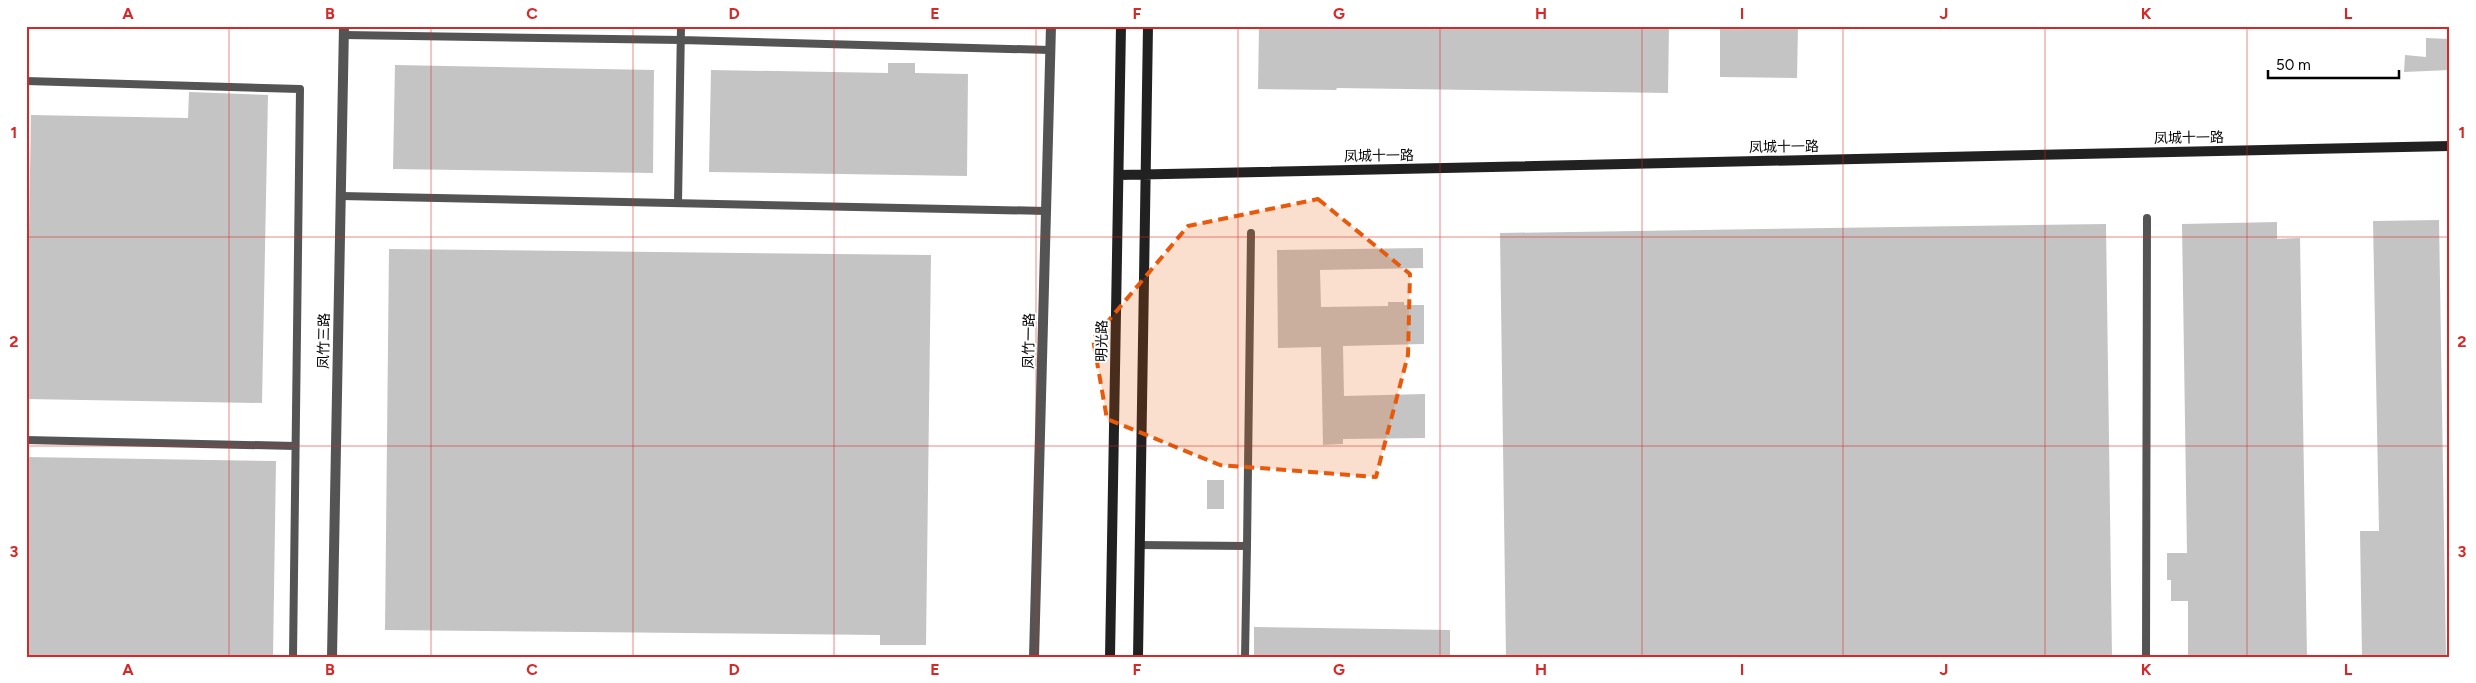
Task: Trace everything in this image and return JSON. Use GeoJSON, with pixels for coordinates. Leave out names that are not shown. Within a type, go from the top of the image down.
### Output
{"type":"FeatureCollection","features":[{"type":"Feature","properties":{"kind":"street","name":"凤竹一路"},"geometry":{"type":"LineString","coordinates":[[1034,657],[1051,26]]}},
{"type":"Feature","properties":{"kind":"street","name":"明光路"},"geometry":{"type":"LineString","coordinates":[[1110,657],[1121,26]]}},
{"type":"Feature","properties":{"kind":"street"},"geometry":{"type":"LineString","coordinates":[[1138,657],[1148,26]]}},
{"type":"Feature","properties":{"kind":"street","name":"凤竹三路"},"geometry":{"type":"LineString","coordinates":[[332,657],[344,30]]}},
{"type":"Feature","properties":{"kind":"street","name":"凤城十一路"},"geometry":{"type":"LineString","coordinates":[[1119,175],[2450,146]]}},
{"type":"Feature","properties":{"kind":"lane"},"geometry":{"type":"LineString","coordinates":[[678,203],[682,26]]}},
{"type":"Feature","properties":{"kind":"lane"},"geometry":{"type":"LineString","coordinates":[[344,30],[1050,50]]}},
{"type":"Feature","properties":{"kind":"lane"},"geometry":{"type":"LineString","coordinates":[[26,81],[300,89],[293,657]]}},
{"type":"Feature","properties":{"kind":"lane"},"geometry":{"type":"LineString","coordinates":[[341,196],[1046,211]]}},
{"type":"Feature","properties":{"kind":"lane"},"geometry":{"type":"LineString","coordinates":[[2146,657],[2147,218]]}},
{"type":"Feature","properties":{"kind":"lane"},"geometry":{"type":"LineString","coordinates":[[1245,657],[1251,233]]}},
{"type":"Feature","properties":{"kind":"lane"},"geometry":{"type":"LineString","coordinates":[[26,440],[295,446]]}},
{"type":"Feature","properties":{"kind":"lane"},"geometry":{"type":"LineString","coordinates":[[1140,545],[1247,546]]}},
{"type":"Feature","properties":{"kind":"highlighted area"},"geometry":{"type":"Polygon","coordinates":[[[1318,199],[1410,274],[1408,355],[1376,477],[1220,465],[1107,419],[1093,339],[1188,226],[1318,199]]]}},
{"type":"Feature","properties":{"kind":"building"},"geometry":{"type":"Polygon","coordinates":[[[1259,26],[1669,26],[1668,93],[1337,88],[1336,90],[1258,89],[1259,26]]]}},
{"type":"Feature","properties":{"kind":"building"},"geometry":{"type":"Polygon","coordinates":[[[1720,26],[1798,26],[1797,78],[1720,77],[1720,26]]]}},
{"type":"Feature","properties":{"kind":"building"},"geometry":{"type":"Polygon","coordinates":[[[2426,38],[2450,39],[2450,70],[2404,72],[2405,55],[2426,57],[2426,38]]]}},
{"type":"Feature","properties":{"kind":"building"},"geometry":{"type":"Polygon","coordinates":[[[888,63],[915,63],[915,73],[968,74],[967,176],[709,172],[711,70],[888,73],[888,63]]]}},
{"type":"Feature","properties":{"kind":"building"},"geometry":{"type":"Polygon","coordinates":[[[395,65],[654,70],[653,173],[393,169],[395,65]]]}},
{"type":"Feature","properties":{"kind":"building"},"geometry":{"type":"Polygon","coordinates":[[[189,92],[268,95],[262,403],[26,399],[31,115],[188,118],[189,92]]]}},
{"type":"Feature","properties":{"kind":"building"},"geometry":{"type":"Polygon","coordinates":[[[2439,220],[2446,657],[2362,657],[2360,531],[2379,531],[2373,221],[2439,220]]]}},
{"type":"Feature","properties":{"kind":"building"},"geometry":{"type":"Polygon","coordinates":[[[2277,222],[2277,239],[2300,238],[2307,657],[2188,657],[2188,601],[2171,601],[2171,580],[2167,580],[2167,553],[2187,553],[2182,224],[2277,222]]]}},
{"type":"Feature","properties":{"kind":"building"},"geometry":{"type":"Polygon","coordinates":[[[2106,224],[2112,657],[1506,657],[1500,233],[2106,224]]]}},
{"type":"Feature","properties":{"kind":"building"},"geometry":{"type":"Polygon","coordinates":[[[1423,248],[1423,268],[1320,270],[1321,307],[1388,306],[1388,302],[1404,302],[1404,305],[1424,305],[1424,344],[1343,346],[1344,396],[1425,394],[1425,438],[1343,439],[1343,444],[1323,445],[1321,347],[1278,348],[1277,250],[1423,248]]]}},
{"type":"Feature","properties":{"kind":"building"},"geometry":{"type":"Polygon","coordinates":[[[389,249],[931,255],[926,645],[880,645],[880,635],[385,630],[389,249]]]}},
{"type":"Feature","properties":{"kind":"building"},"geometry":{"type":"Polygon","coordinates":[[[26,457],[276,461],[273,657],[26,657],[26,457]]]}},
{"type":"Feature","properties":{"kind":"building"},"geometry":{"type":"Polygon","coordinates":[[[1207,480],[1224,480],[1224,509],[1207,509],[1207,480]]]}},
{"type":"Feature","properties":{"kind":"building"},"geometry":{"type":"Polygon","coordinates":[[[1254,627],[1450,630],[1450,657],[1254,657],[1254,627]]]}}]}
